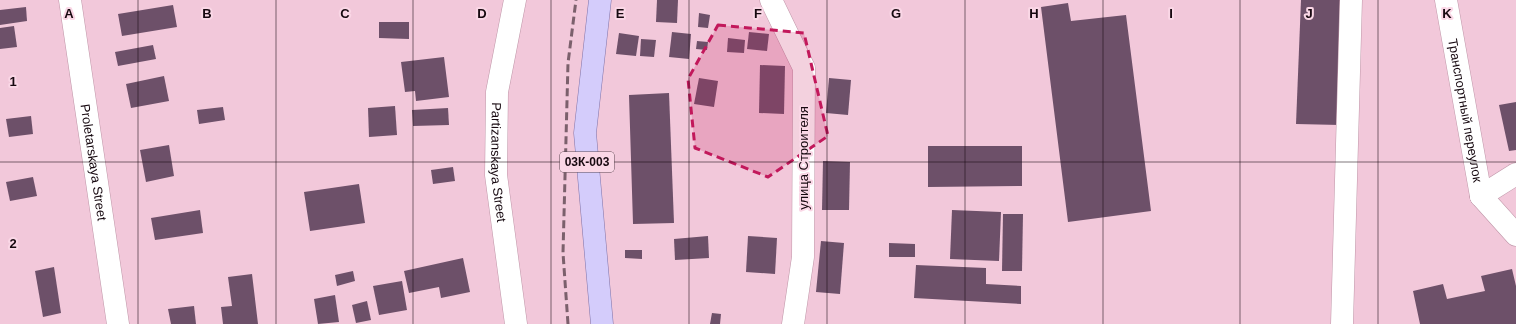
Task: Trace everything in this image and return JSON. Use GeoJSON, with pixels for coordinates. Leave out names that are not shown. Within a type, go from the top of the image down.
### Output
{"type":"FeatureCollection","features":[{"type":"Feature","properties":{"kind":"main road","name":"03К-003"},"geometry":{"type":"LineString","coordinates":[[600,0],[585,133],[602,324]]}},
{"type":"Feature","properties":{"kind":"street","name":"Proletarskaya Street"},"geometry":{"type":"LineString","coordinates":[[70,0],[118,324]]}},
{"type":"Feature","properties":{"kind":"street","name":"Partizanskaya Street"},"geometry":{"type":"LineString","coordinates":[[514,324],[496,175],[497,92],[515,0]]}},
{"type":"Feature","properties":{"kind":"street","name":"улица Строителя"},"geometry":{"type":"LineString","coordinates":[[771,0],[804,68],[802,257],[793,324]]}},
{"type":"Feature","properties":{"kind":"street"},"geometry":{"type":"LineString","coordinates":[[1342,324],[1351,0]]}},
{"type":"Feature","properties":{"kind":"street","name":"Транспортный переулок"},"geometry":{"type":"LineString","coordinates":[[1446,0],[1481,196]]}},
{"type":"Feature","properties":{"kind":"street"},"geometry":{"type":"LineString","coordinates":[[1516,174],[1481,196],[1516,235]]}},
{"type":"Feature","properties":{"kind":"highlighted area"},"geometry":{"type":"Polygon","coordinates":[[[718,25],[804,33],[828,136],[768,177],[695,148],[688,79],[718,25]]]}},
{"type":"Feature","properties":{"kind":"building"},"geometry":{"type":"Polygon","coordinates":[[[657,0],[678,0],[677,23],[656,22],[657,0]]]}},
{"type":"Feature","properties":{"kind":"building"},"geometry":{"type":"Polygon","coordinates":[[[1301,0],[1345,0],[1340,125],[1296,124],[1301,0]]]}},
{"type":"Feature","properties":{"kind":"building"},"geometry":{"type":"Polygon","coordinates":[[[1068,3],[1071,21],[1126,15],[1151,211],[1068,222],[1041,7],[1068,3]]]}},
{"type":"Feature","properties":{"kind":"building"},"geometry":{"type":"Polygon","coordinates":[[[173,5],[177,27],[122,36],[118,14],[173,5]]]}},
{"type":"Feature","properties":{"kind":"building"},"geometry":{"type":"Polygon","coordinates":[[[26,7],[27,21],[0,25],[0,10],[26,7]]]}},
{"type":"Feature","properties":{"kind":"building"},"geometry":{"type":"Polygon","coordinates":[[[699,13],[710,15],[708,28],[698,27],[699,13]]]}},
{"type":"Feature","properties":{"kind":"building"},"geometry":{"type":"Polygon","coordinates":[[[379,22],[409,22],[409,39],[379,38],[379,22]]]}},
{"type":"Feature","properties":{"kind":"building"},"geometry":{"type":"Polygon","coordinates":[[[14,26],[17,47],[0,49],[0,28],[14,26]]]}},
{"type":"Feature","properties":{"kind":"building"},"geometry":{"type":"Polygon","coordinates":[[[672,32],[691,34],[689,59],[669,57],[672,32]]]}},
{"type":"Feature","properties":{"kind":"building"},"geometry":{"type":"Polygon","coordinates":[[[749,32],[769,34],[767,51],[747,49],[749,32]]]}},
{"type":"Feature","properties":{"kind":"building"},"geometry":{"type":"Polygon","coordinates":[[[619,33],[639,36],[636,56],[616,54],[619,33]]]}},
{"type":"Feature","properties":{"kind":"building"},"geometry":{"type":"Polygon","coordinates":[[[728,38],[745,40],[744,53],[727,52],[728,38]]]}},
{"type":"Feature","properties":{"kind":"building"},"geometry":{"type":"Polygon","coordinates":[[[641,39],[656,40],[654,57],[640,56],[641,39]]]}},
{"type":"Feature","properties":{"kind":"building"},"geometry":{"type":"Polygon","coordinates":[[[697,41],[708,42],[707,50],[696,49],[697,41]]]}},
{"type":"Feature","properties":{"kind":"building"},"geometry":{"type":"Polygon","coordinates":[[[153,45],[156,59],[118,66],[115,52],[153,45]]]}},
{"type":"Feature","properties":{"kind":"building"},"geometry":{"type":"Polygon","coordinates":[[[444,57],[449,97],[416,101],[415,91],[405,92],[401,62],[444,57]]]}},
{"type":"Feature","properties":{"kind":"building"},"geometry":{"type":"Polygon","coordinates":[[[760,65],[785,66],[784,114],[759,113],[760,65]]]}},
{"type":"Feature","properties":{"kind":"building"},"geometry":{"type":"Polygon","coordinates":[[[164,76],[169,101],[131,108],[126,84],[164,76]]]}},
{"type":"Feature","properties":{"kind":"building"},"geometry":{"type":"Polygon","coordinates":[[[699,78],[718,81],[714,107],[694,104],[699,78]]]}},
{"type":"Feature","properties":{"kind":"building"},"geometry":{"type":"Polygon","coordinates":[[[829,78],[851,80],[848,115],[826,113],[829,78]]]}},
{"type":"Feature","properties":{"kind":"building"},"geometry":{"type":"Polygon","coordinates":[[[669,93],[674,223],[633,224],[629,95],[669,93]]]}},
{"type":"Feature","properties":{"kind":"building"},"geometry":{"type":"Polygon","coordinates":[[[1516,102],[1516,150],[1509,151],[1499,105],[1516,102]]]}},
{"type":"Feature","properties":{"kind":"building"},"geometry":{"type":"Polygon","coordinates":[[[395,106],[397,135],[369,137],[368,108],[395,106]]]}},
{"type":"Feature","properties":{"kind":"building"},"geometry":{"type":"Polygon","coordinates":[[[223,107],[225,120],[199,124],[197,110],[223,107]]]}},
{"type":"Feature","properties":{"kind":"building"},"geometry":{"type":"Polygon","coordinates":[[[448,108],[449,125],[413,126],[412,110],[448,108]]]}},
{"type":"Feature","properties":{"kind":"building"},"geometry":{"type":"Polygon","coordinates":[[[31,116],[33,134],[9,137],[6,119],[31,116]]]}},
{"type":"Feature","properties":{"kind":"building"},"geometry":{"type":"Polygon","coordinates":[[[169,145],[174,176],[146,182],[140,150],[169,145]]]}},
{"type":"Feature","properties":{"kind":"building"},"geometry":{"type":"Polygon","coordinates":[[[928,146],[1022,146],[1022,186],[928,187],[928,146]]]}},
{"type":"Feature","properties":{"kind":"building"},"geometry":{"type":"Polygon","coordinates":[[[823,161],[850,162],[849,210],[822,210],[823,161]]]}},
{"type":"Feature","properties":{"kind":"building"},"geometry":{"type":"Polygon","coordinates":[[[453,167],[455,181],[433,184],[431,170],[453,167]]]}},
{"type":"Feature","properties":{"kind":"building"},"geometry":{"type":"Polygon","coordinates":[[[33,177],[37,196],[10,201],[6,182],[33,177]]]}},
{"type":"Feature","properties":{"kind":"building"},"geometry":{"type":"Polygon","coordinates":[[[359,184],[365,223],[310,231],[304,192],[359,184]]]}},
{"type":"Feature","properties":{"kind":"building"},"geometry":{"type":"Polygon","coordinates":[[[200,210],[203,233],[155,240],[151,218],[200,210]]]}},
{"type":"Feature","properties":{"kind":"building"},"geometry":{"type":"Polygon","coordinates":[[[952,210],[1001,212],[999,261],[950,259],[952,210]]]}},
{"type":"Feature","properties":{"kind":"building"},"geometry":{"type":"Polygon","coordinates":[[[1003,214],[1023,214],[1022,271],[1002,271],[1003,214]]]}},
{"type":"Feature","properties":{"kind":"building"},"geometry":{"type":"Polygon","coordinates":[[[708,236],[709,258],[675,260],[674,239],[708,236]]]}},
{"type":"Feature","properties":{"kind":"building"},"geometry":{"type":"Polygon","coordinates":[[[748,236],[777,238],[775,274],[746,272],[748,236]]]}},
{"type":"Feature","properties":{"kind":"building"},"geometry":{"type":"Polygon","coordinates":[[[821,241],[844,243],[840,294],[816,292],[821,241]]]}},
{"type":"Feature","properties":{"kind":"building"},"geometry":{"type":"Polygon","coordinates":[[[889,243],[915,244],[915,257],[889,257],[889,243]]]}},
{"type":"Feature","properties":{"kind":"building"},"geometry":{"type":"Polygon","coordinates":[[[625,250],[642,250],[642,259],[625,258],[625,250]]]}},
{"type":"Feature","properties":{"kind":"building"},"geometry":{"type":"Polygon","coordinates":[[[463,258],[470,292],[441,298],[439,287],[409,293],[404,271],[463,258]]]}},
{"type":"Feature","properties":{"kind":"building"},"geometry":{"type":"Polygon","coordinates":[[[916,265],[986,268],[986,284],[1021,286],[1021,304],[914,298],[916,265]]]}},
{"type":"Feature","properties":{"kind":"building"},"geometry":{"type":"Polygon","coordinates":[[[54,267],[61,313],[43,317],[35,271],[54,267]]]}},
{"type":"Feature","properties":{"kind":"building"},"geometry":{"type":"Polygon","coordinates":[[[1512,269],[1516,286],[1516,324],[1420,324],[1413,291],[1443,284],[1447,299],[1485,291],[1481,276],[1512,269]]]}},
{"type":"Feature","properties":{"kind":"building"},"geometry":{"type":"Polygon","coordinates":[[[353,271],[355,281],[337,286],[335,275],[353,271]]]}},
{"type":"Feature","properties":{"kind":"building"},"geometry":{"type":"Polygon","coordinates":[[[252,274],[258,324],[223,324],[221,307],[232,306],[228,277],[252,274]]]}},
{"type":"Feature","properties":{"kind":"building"},"geometry":{"type":"Polygon","coordinates":[[[402,281],[407,310],[379,315],[373,286],[402,281]]]}},
{"type":"Feature","properties":{"kind":"building"},"geometry":{"type":"Polygon","coordinates":[[[335,295],[339,322],[318,324],[314,299],[335,295]]]}},
{"type":"Feature","properties":{"kind":"building"},"geometry":{"type":"Polygon","coordinates":[[[367,301],[371,320],[356,323],[352,305],[367,301]]]}},
{"type":"Feature","properties":{"kind":"building"},"geometry":{"type":"Polygon","coordinates":[[[194,306],[196,324],[171,324],[168,309],[194,306]]]}},
{"type":"Feature","properties":{"kind":"building"},"geometry":{"type":"Polygon","coordinates":[[[712,313],[721,314],[720,324],[710,324],[712,313]]]}},
{"type":"Feature","properties":{"kind":"railway"},"geometry":{"type":"LineString","coordinates":[[568,324],[563,253],[568,63],[576,0]]}}]}
